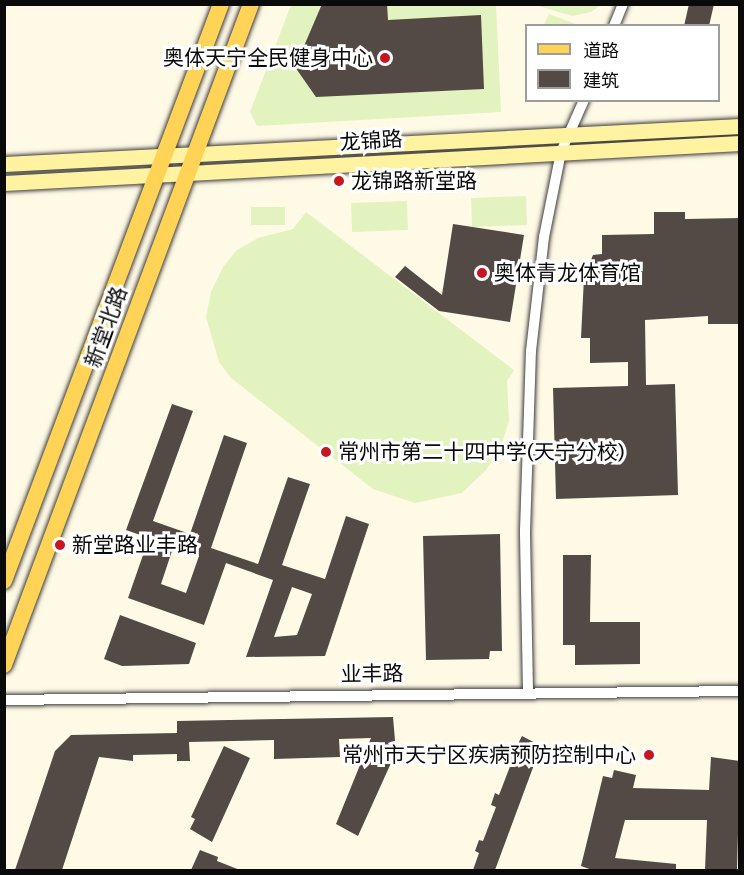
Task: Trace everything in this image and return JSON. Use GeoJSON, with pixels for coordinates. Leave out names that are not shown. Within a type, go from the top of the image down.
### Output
{"type":"FeatureCollection","features":[{"type":"Feature","properties":{"kind":"main road","name":"新堂北路"},"geometry":{"type":"LineString","coordinates":[[4,581],[221,4]]}},
{"type":"Feature","properties":{"kind":"main road","name":"新堂北路"},"geometry":{"type":"LineString","coordinates":[[4,665],[251,4]]}},
{"type":"Feature","properties":{"kind":"main road","name":"龙锦路"},"geometry":{"type":"LineString","coordinates":[[4,164],[740,126]]}},
{"type":"Feature","properties":{"kind":"main road","name":"龙锦路"},"geometry":{"type":"LineString","coordinates":[[4,183],[740,143]]}},
{"type":"Feature","properties":{"kind":"street"},"geometry":{"type":"LineString","coordinates":[[615,24],[623,4]]}},
{"type":"Feature","properties":{"kind":"street"},"geometry":{"type":"LineString","coordinates":[[528,691],[525,531],[531,351],[544,237],[561,152],[583,102]]}},
{"type":"Feature","properties":{"kind":"street","name":"业丰路"},"geometry":{"type":"LineString","coordinates":[[4,700],[528,691],[740,691]]}},
{"type":"Feature","properties":{"kind":"green space","name":"奥体天宁全民健身中心"},"geometry":{"type":"Polygon","coordinates":[[[291,5],[496,5],[501,112],[257,126],[250,112],[291,5]]]}},
{"type":"Feature","properties":{"kind":"green space"},"geometry":{"type":"Polygon","coordinates":[[[535,5],[601,5],[591,12],[572,16],[535,5]]]}},
{"type":"Feature","properties":{"kind":"green space"},"geometry":{"type":"Polygon","coordinates":[[[549,14],[575,24],[544,24],[549,14]]]}},
{"type":"Feature","properties":{"kind":"green space"},"geometry":{"type":"Polygon","coordinates":[[[526,196],[527,225],[472,227],[471,198],[526,196]]]}},
{"type":"Feature","properties":{"kind":"green space"},"geometry":{"type":"Polygon","coordinates":[[[407,201],[408,230],[352,232],[351,203],[407,201]]]}},
{"type":"Feature","properties":{"kind":"green space"},"geometry":{"type":"Polygon","coordinates":[[[251,207],[285,207],[285,225],[251,225],[251,207]]]}},
{"type":"Feature","properties":{"kind":"green space"},"geometry":{"type":"Polygon","coordinates":[[[306,212],[514,370],[507,381],[509,421],[500,449],[486,470],[462,493],[415,503],[373,489],[231,378],[219,362],[206,317],[211,292],[223,267],[237,250],[258,238],[293,229],[306,212]]]}},
{"type":"Feature","properties":{"kind":"building"},"geometry":{"type":"Polygon","coordinates":[[[322,4],[387,4],[388,20],[481,15],[484,89],[316,97],[295,67],[322,4]]]}},
{"type":"Feature","properties":{"kind":"building"},"geometry":{"type":"Polygon","coordinates":[[[689,4],[714,4],[709,24],[684,24],[689,4]]]}},
{"type":"Feature","properties":{"kind":"building"},"geometry":{"type":"Polygon","coordinates":[[[654,212],[685,212],[685,219],[740,218],[740,324],[708,324],[708,316],[645,320],[646,385],[675,384],[678,495],[556,499],[553,388],[628,386],[628,362],[590,363],[590,338],[581,338],[584,277],[593,255],[602,254],[602,235],[654,234],[654,212]]]}},
{"type":"Feature","properties":{"kind":"building","name":"奥体青龙体育馆"},"geometry":{"type":"Polygon","coordinates":[[[453,224],[524,235],[510,322],[439,311],[395,277],[405,266],[442,295],[453,224]]]}},
{"type":"Feature","properties":{"kind":"building"},"geometry":{"type":"Polygon","coordinates":[[[172,404],[193,411],[153,521],[190,534],[224,435],[247,443],[211,548],[258,564],[288,477],[310,484],[282,565],[325,579],[346,516],[369,524],[325,656],[246,657],[273,580],[226,563],[204,625],[128,598],[149,538],[126,530],[172,404]],[[173,548],[161,584],[186,593],[199,556],[173,548]],[[292,587],[274,637],[297,635],[312,594],[292,587]]]}},
{"type":"Feature","properties":{"kind":"building"},"geometry":{"type":"Polygon","coordinates":[[[500,534],[502,651],[490,651],[489,659],[426,660],[423,536],[500,534]]]}},
{"type":"Feature","properties":{"kind":"building"},"geometry":{"type":"Polygon","coordinates":[[[563,555],[591,555],[590,622],[640,622],[640,664],[575,665],[575,645],[563,645],[563,555]]]}},
{"type":"Feature","properties":{"kind":"building"},"geometry":{"type":"Polygon","coordinates":[[[120,615],[196,643],[189,664],[122,666],[104,659],[120,615]]]}},
{"type":"Feature","properties":{"kind":"building"},"geometry":{"type":"Polygon","coordinates":[[[393,717],[396,752],[358,836],[336,824],[371,738],[339,739],[340,757],[274,759],[274,740],[189,742],[190,761],[177,761],[177,754],[133,755],[133,761],[99,757],[62,870],[15,870],[55,751],[71,735],[177,733],[177,721],[393,717]]]}},
{"type":"Feature","properties":{"kind":"building"},"geometry":{"type":"Polygon","coordinates":[[[522,736],[541,746],[495,870],[473,870],[479,853],[475,851],[479,840],[483,841],[496,807],[491,805],[495,793],[499,795],[511,764],[508,763],[522,736]]]}},
{"type":"Feature","properties":{"kind":"building"},"geometry":{"type":"Polygon","coordinates":[[[224,746],[250,758],[212,842],[190,829],[195,819],[191,817],[224,746]]]}},
{"type":"Feature","properties":{"kind":"building"},"geometry":{"type":"Polygon","coordinates":[[[711,757],[740,761],[737,870],[705,870],[707,820],[625,820],[615,858],[676,864],[676,870],[592,870],[581,866],[603,776],[612,778],[614,770],[636,775],[633,788],[709,790],[711,757]]]}},
{"type":"Feature","properties":{"kind":"building"},"geometry":{"type":"Polygon","coordinates":[[[200,850],[218,857],[217,861],[240,870],[191,870],[200,850]]]}},
{"type":"Feature","properties":{"kind":"place","name":"奥体天宁全民健身中心"},"geometry":{"type":"Point","coordinates":[385,58]}},
{"type":"Feature","properties":{"kind":"place","name":"龙锦路新堂路"},"geometry":{"type":"Point","coordinates":[339,181]}},
{"type":"Feature","properties":{"kind":"place","name":"奥体青龙体育馆"},"geometry":{"type":"Point","coordinates":[482,273]}},
{"type":"Feature","properties":{"kind":"place","name":"常州市第二十四中学(天宁分校)"},"geometry":{"type":"Point","coordinates":[326,452]}},
{"type":"Feature","properties":{"kind":"place","name":"新堂路业丰路"},"geometry":{"type":"Point","coordinates":[60,545]}},
{"type":"Feature","properties":{"kind":"place","name":"常州市天宁区疾病预防控制中心"},"geometry":{"type":"Point","coordinates":[649,755]}}]}
